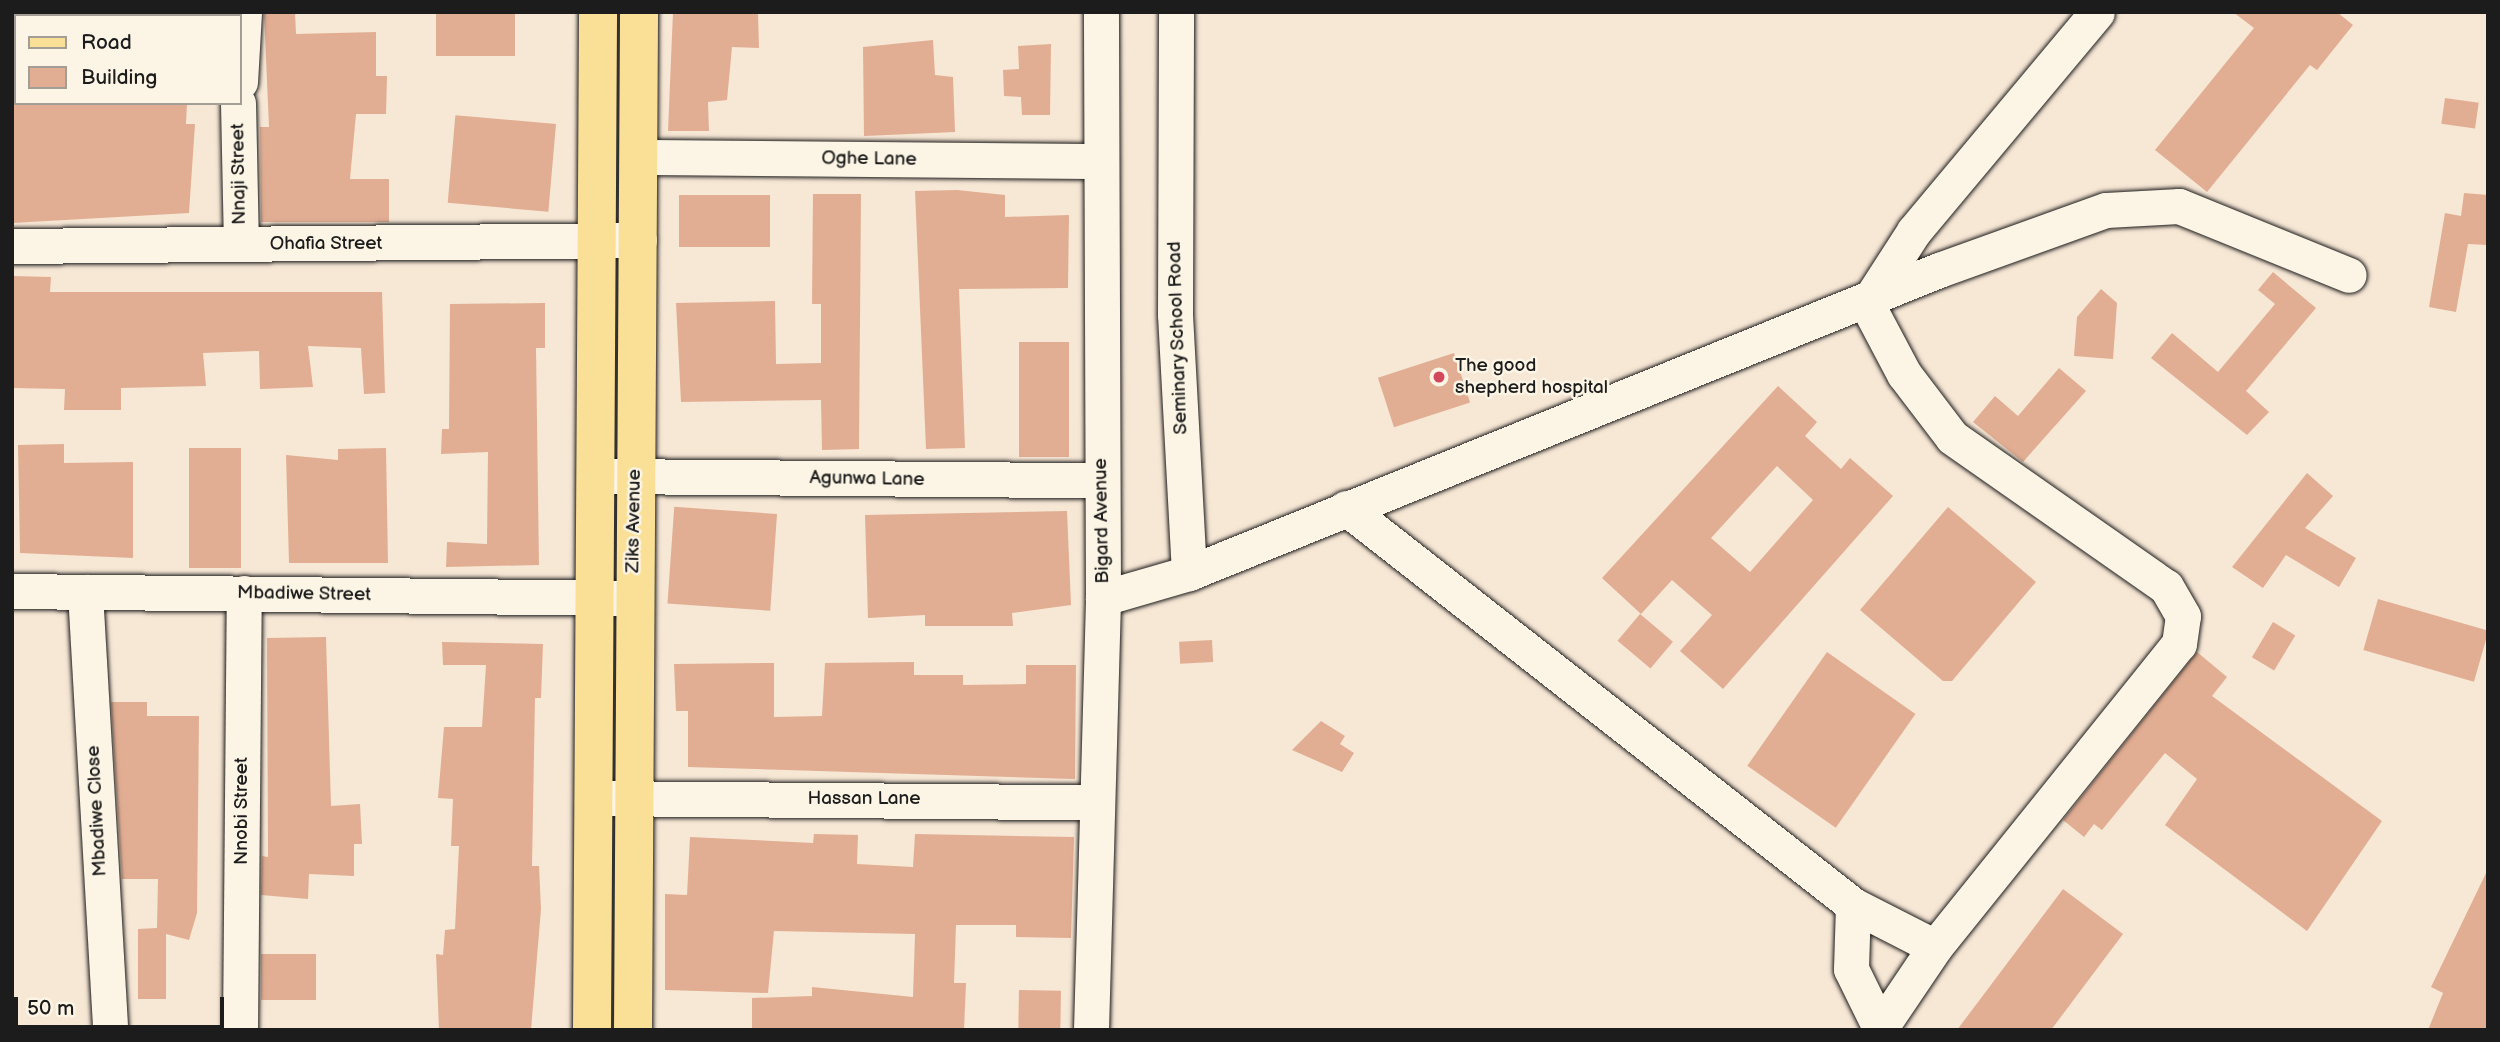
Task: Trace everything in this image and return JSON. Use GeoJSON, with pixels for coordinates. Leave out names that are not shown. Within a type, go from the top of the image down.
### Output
{"type":"FeatureCollection","features":[{"type":"Feature","properties":{"kind":"main road","name":"Ziks Avenue"},"geometry":{"type":"LineString","coordinates":[[598,12],[601,244],[617,475]]}},
{"type":"Feature","properties":{"kind":"main road","name":"Ziks Avenue"},"geometry":{"type":"LineString","coordinates":[[592,1030],[596,798],[614,599],[617,475],[639,240],[639,12]]}},
{"type":"Feature","properties":{"kind":"main road","name":"Ziks Avenue"},"geometry":{"type":"LineString","coordinates":[[614,599],[634,797],[634,1030]]}},
{"type":"Feature","properties":{"kind":"street"},"geometry":{"type":"LineString","coordinates":[[242,47],[244,12]]}},
{"type":"Feature","properties":{"kind":"street","name":"Bigard Avenue"},"geometry":{"type":"LineString","coordinates":[[1091,1030],[1094,802],[1103,598],[1100,480],[1101,12]]}},
{"type":"Feature","properties":{"kind":"street","name":"Seminary School Road"},"geometry":{"type":"LineString","coordinates":[[1176,12],[1175,314],[1189,573]]}},
{"type":"Feature","properties":{"kind":"street"},"geometry":{"type":"LineString","coordinates":[[1867,304],[1914,231],[2097,12]]}},
{"type":"Feature","properties":{"kind":"street","name":"Nnaji Street"},"geometry":{"type":"LineString","coordinates":[[238,105],[241,244]]}},
{"type":"Feature","properties":{"kind":"street","name":"Oghe Lane"},"geometry":{"type":"LineString","coordinates":[[640,157],[1099,162]]}},
{"type":"Feature","properties":{"kind":"street"},"geometry":{"type":"LineString","coordinates":[[1103,598],[1189,573],[1346,508],[1867,304],[1939,270],[2093,214],[2146,204],[2210,216],[2348,275]]}},
{"type":"Feature","properties":{"kind":"street","name":"Ohafia Street"},"geometry":{"type":"LineString","coordinates":[[12,246],[601,244],[639,240]]}},
{"type":"Feature","properties":{"kind":"street"},"geometry":{"type":"LineString","coordinates":[[1867,304],[1904,374],[1952,437],[2166,587],[2183,616],[2179,644],[1935,947],[1880,1029]]}},
{"type":"Feature","properties":{"kind":"street","name":"Agunwa Lane"},"geometry":{"type":"LineString","coordinates":[[617,475],[1100,480]]}},
{"type":"Feature","properties":{"kind":"street"},"geometry":{"type":"LineString","coordinates":[[1346,508],[1853,905],[1935,947]]}},
{"type":"Feature","properties":{"kind":"street","name":"Mbadiwe Street"},"geometry":{"type":"LineString","coordinates":[[12,591],[614,599]]}},
{"type":"Feature","properties":{"kind":"street","name":"Mbadiwe Close"},"geometry":{"type":"LineString","coordinates":[[85,593],[110,1030]]}},
{"type":"Feature","properties":{"kind":"street","name":"Nnobi Street"},"geometry":{"type":"LineString","coordinates":[[240,1030],[244,593]]}},
{"type":"Feature","properties":{"kind":"street","name":"Hassan Lane"},"geometry":{"type":"LineString","coordinates":[[596,798],[1094,802]]}},
{"type":"Feature","properties":{"kind":"street"},"geometry":{"type":"LineString","coordinates":[[1853,905],[1851,969],[1880,1029]]}},
{"type":"Feature","properties":{"kind":"building"},"geometry":{"type":"Polygon","coordinates":[[[264,12],[295,12],[296,34],[376,32],[376,76],[387,76],[386,114],[356,114],[350,179],[389,179],[389,222],[261,222],[260,127],[269,127],[264,12]]]}},
{"type":"Feature","properties":{"kind":"building"},"geometry":{"type":"Polygon","coordinates":[[[436,12],[515,12],[515,56],[436,56],[436,12]]]}},
{"type":"Feature","properties":{"kind":"building"},"geometry":{"type":"Polygon","coordinates":[[[673,12],[758,12],[759,48],[732,47],[727,100],[708,102],[709,131],[668,131],[673,12]]]}},
{"type":"Feature","properties":{"kind":"building"},"geometry":{"type":"Polygon","coordinates":[[[2233,12],[2337,12],[2353,25],[2317,70],[2310,65],[2207,192],[2155,150],[2254,28],[2233,12]]]}},
{"type":"Feature","properties":{"kind":"building"},"geometry":{"type":"Polygon","coordinates":[[[933,40],[935,75],[953,77],[955,132],[864,136],[863,47],[933,40]]]}},
{"type":"Feature","properties":{"kind":"building"},"geometry":{"type":"Polygon","coordinates":[[[1051,44],[1050,115],[1022,115],[1021,97],[1004,96],[1003,70],[1019,69],[1018,46],[1051,44]]]}},
{"type":"Feature","properties":{"kind":"building"},"geometry":{"type":"Polygon","coordinates":[[[2445,98],[2479,103],[2475,128],[2441,124],[2445,98]]]}},
{"type":"Feature","properties":{"kind":"building"},"geometry":{"type":"Polygon","coordinates":[[[12,103],[187,105],[186,124],[195,124],[189,213],[12,223],[12,103]]]}},
{"type":"Feature","properties":{"kind":"building"},"geometry":{"type":"Polygon","coordinates":[[[455,115],[556,124],[548,212],[448,203],[455,115]]]}},
{"type":"Feature","properties":{"kind":"building"},"geometry":{"type":"Polygon","coordinates":[[[957,190],[1005,195],[1005,217],[1069,215],[1068,288],[959,289],[965,448],[926,449],[915,191],[957,190]]]}},
{"type":"Feature","properties":{"kind":"building"},"geometry":{"type":"Polygon","coordinates":[[[2464,193],[2488,195],[2488,245],[2468,244],[2456,312],[2429,307],[2445,213],[2461,216],[2464,193]]]}},
{"type":"Feature","properties":{"kind":"building"},"geometry":{"type":"Polygon","coordinates":[[[813,194],[861,194],[859,449],[822,450],[821,400],[681,402],[676,303],[775,301],[776,364],[821,363],[821,304],[812,304],[813,194]]]}},
{"type":"Feature","properties":{"kind":"building"},"geometry":{"type":"Polygon","coordinates":[[[679,195],[770,195],[770,247],[679,247],[679,195]]]}},
{"type":"Feature","properties":{"kind":"building"},"geometry":{"type":"Polygon","coordinates":[[[2273,272],[2316,308],[2246,391],[2269,412],[2247,435],[2151,358],[2172,333],[2218,372],[2275,304],[2258,290],[2273,272]]]}},
{"type":"Feature","properties":{"kind":"building"},"geometry":{"type":"Polygon","coordinates":[[[12,276],[51,277],[50,292],[382,292],[385,393],[364,394],[361,348],[308,346],[313,387],[260,389],[259,351],[203,353],[206,386],[121,388],[121,410],[64,410],[65,389],[12,388],[12,276]]]}},
{"type":"Feature","properties":{"kind":"building"},"geometry":{"type":"Polygon","coordinates":[[[2101,289],[2117,303],[2113,359],[2074,356],[2077,317],[2101,289]]]}},
{"type":"Feature","properties":{"kind":"building"},"geometry":{"type":"Polygon","coordinates":[[[545,303],[545,348],[536,348],[539,565],[446,567],[447,542],[487,544],[488,452],[441,454],[442,429],[449,429],[450,304],[545,303]]]}},
{"type":"Feature","properties":{"kind":"building"},"geometry":{"type":"Polygon","coordinates":[[[1019,342],[1069,342],[1069,457],[1019,457],[1019,342]]]}},
{"type":"Feature","properties":{"kind":"building"},"geometry":{"type":"Polygon","coordinates":[[[1454,353],[1470,402],[1394,427],[1378,378],[1454,353]]]}},
{"type":"Feature","properties":{"kind":"building"},"geometry":{"type":"Polygon","coordinates":[[[2059,368],[2086,391],[2023,462],[1973,422],[1995,396],[2018,416],[2059,368]]]}},
{"type":"Feature","properties":{"kind":"building"},"geometry":{"type":"Polygon","coordinates":[[[1778,386],[1817,422],[1805,436],[1841,469],[1850,458],[1893,496],[1723,689],[1680,651],[1712,615],[1672,580],[1641,614],[1602,578],[1778,386]],[[1777,466],[1711,538],[1750,572],[1813,500],[1777,466]]]}},
{"type":"Feature","properties":{"kind":"building"},"geometry":{"type":"Polygon","coordinates":[[[64,444],[64,463],[133,462],[133,558],[20,553],[18,445],[64,444]]]}},
{"type":"Feature","properties":{"kind":"building"},"geometry":{"type":"Polygon","coordinates":[[[189,448],[241,448],[241,568],[189,568],[189,448]]]}},
{"type":"Feature","properties":{"kind":"building"},"geometry":{"type":"Polygon","coordinates":[[[386,448],[388,563],[289,563],[286,455],[338,460],[338,449],[386,448]]]}},
{"type":"Feature","properties":{"kind":"building"},"geometry":{"type":"Polygon","coordinates":[[[2307,473],[2333,496],[2305,528],[2356,558],[2339,587],[2286,555],[2263,588],[2232,567],[2307,473]]]}},
{"type":"Feature","properties":{"kind":"building"},"geometry":{"type":"Polygon","coordinates":[[[674,507],[777,514],[770,611],[667,604],[674,507]]]}},
{"type":"Feature","properties":{"kind":"building"},"geometry":{"type":"Polygon","coordinates":[[[1948,507],[2036,582],[1952,681],[1943,681],[1860,610],[1948,507]]]}},
{"type":"Feature","properties":{"kind":"building"},"geometry":{"type":"Polygon","coordinates":[[[1067,511],[1071,605],[1012,613],[1013,626],[925,626],[925,615],[868,618],[865,515],[1067,511]]]}},
{"type":"Feature","properties":{"kind":"building"},"geometry":{"type":"Polygon","coordinates":[[[2378,599],[2488,631],[2474,682],[2363,650],[2378,599]]]}},
{"type":"Feature","properties":{"kind":"building"},"geometry":{"type":"Polygon","coordinates":[[[1640,614],[1673,642],[1650,668],[1618,641],[1640,614]]]}},
{"type":"Feature","properties":{"kind":"building"},"geometry":{"type":"Polygon","coordinates":[[[2273,622],[2295,635],[2274,671],[2252,657],[2273,622]]]}},
{"type":"Feature","properties":{"kind":"building"},"geometry":{"type":"Polygon","coordinates":[[[326,637],[331,806],[360,804],[362,844],[354,844],[354,876],[309,874],[308,899],[261,895],[262,856],[268,857],[267,638],[326,637]]]}},
{"type":"Feature","properties":{"kind":"building"},"geometry":{"type":"Polygon","coordinates":[[[1212,640],[1213,662],[1180,664],[1179,642],[1212,640]]]}},
{"type":"Feature","properties":{"kind":"building"},"geometry":{"type":"Polygon","coordinates":[[[442,642],[543,644],[541,698],[535,698],[532,866],[539,866],[541,909],[531,1030],[439,1030],[436,954],[443,955],[445,930],[455,929],[459,846],[451,846],[453,799],[438,798],[444,727],[482,727],[486,665],[443,665],[442,642]]]}},
{"type":"Feature","properties":{"kind":"building"},"geometry":{"type":"Polygon","coordinates":[[[1827,652],[1915,714],[1836,828],[1747,766],[1827,652]]]}},
{"type":"Feature","properties":{"kind":"building"},"geometry":{"type":"Polygon","coordinates":[[[2197,652],[2227,677],[2212,696],[2382,821],[2307,931],[2165,825],[2197,779],[2165,753],[2102,830],[2094,824],[2084,837],[2063,820],[2197,652]]]}},
{"type":"Feature","properties":{"kind":"building"},"geometry":{"type":"Polygon","coordinates":[[[914,662],[914,675],[963,675],[963,685],[1026,684],[1026,665],[1076,665],[1075,779],[688,767],[688,711],[676,711],[674,664],[774,663],[774,717],[822,716],[825,663],[914,662]]]}},
{"type":"Feature","properties":{"kind":"building"},"geometry":{"type":"Polygon","coordinates":[[[111,702],[147,702],[147,716],[199,716],[197,913],[189,940],[166,934],[166,999],[138,999],[138,929],[157,928],[158,879],[122,879],[111,702]]]}},
{"type":"Feature","properties":{"kind":"building"},"geometry":{"type":"Polygon","coordinates":[[[1321,721],[1345,736],[1340,744],[1354,753],[1342,772],[1292,750],[1321,721]]]}},
{"type":"Feature","properties":{"kind":"building"},"geometry":{"type":"Polygon","coordinates":[[[814,834],[858,835],[857,864],[913,867],[915,834],[1074,837],[1071,938],[1016,937],[1016,925],[956,925],[954,983],[966,983],[964,1030],[752,1030],[752,998],[812,996],[812,987],[913,997],[915,934],[774,931],[768,993],[665,990],[665,894],[687,895],[690,837],[813,843],[814,834]]]}},
{"type":"Feature","properties":{"kind":"building"},"geometry":{"type":"Polygon","coordinates":[[[2488,869],[2488,1030],[2428,1030],[2443,993],[2431,987],[2488,869]]]}},
{"type":"Feature","properties":{"kind":"building"},"geometry":{"type":"Polygon","coordinates":[[[2063,889],[2123,934],[2051,1030],[1957,1030],[2063,889]]]}},
{"type":"Feature","properties":{"kind":"building"},"geometry":{"type":"Polygon","coordinates":[[[261,954],[316,954],[316,1000],[261,1000],[261,954]]]}},
{"type":"Feature","properties":{"kind":"building"},"geometry":{"type":"Polygon","coordinates":[[[1019,990],[1061,991],[1060,1030],[1018,1030],[1019,990]]]}},
{"type":"Feature","properties":{"kind":"place","name":"The good shepherd hospital"},"geometry":{"type":"Point","coordinates":[1439,377]}}]}
